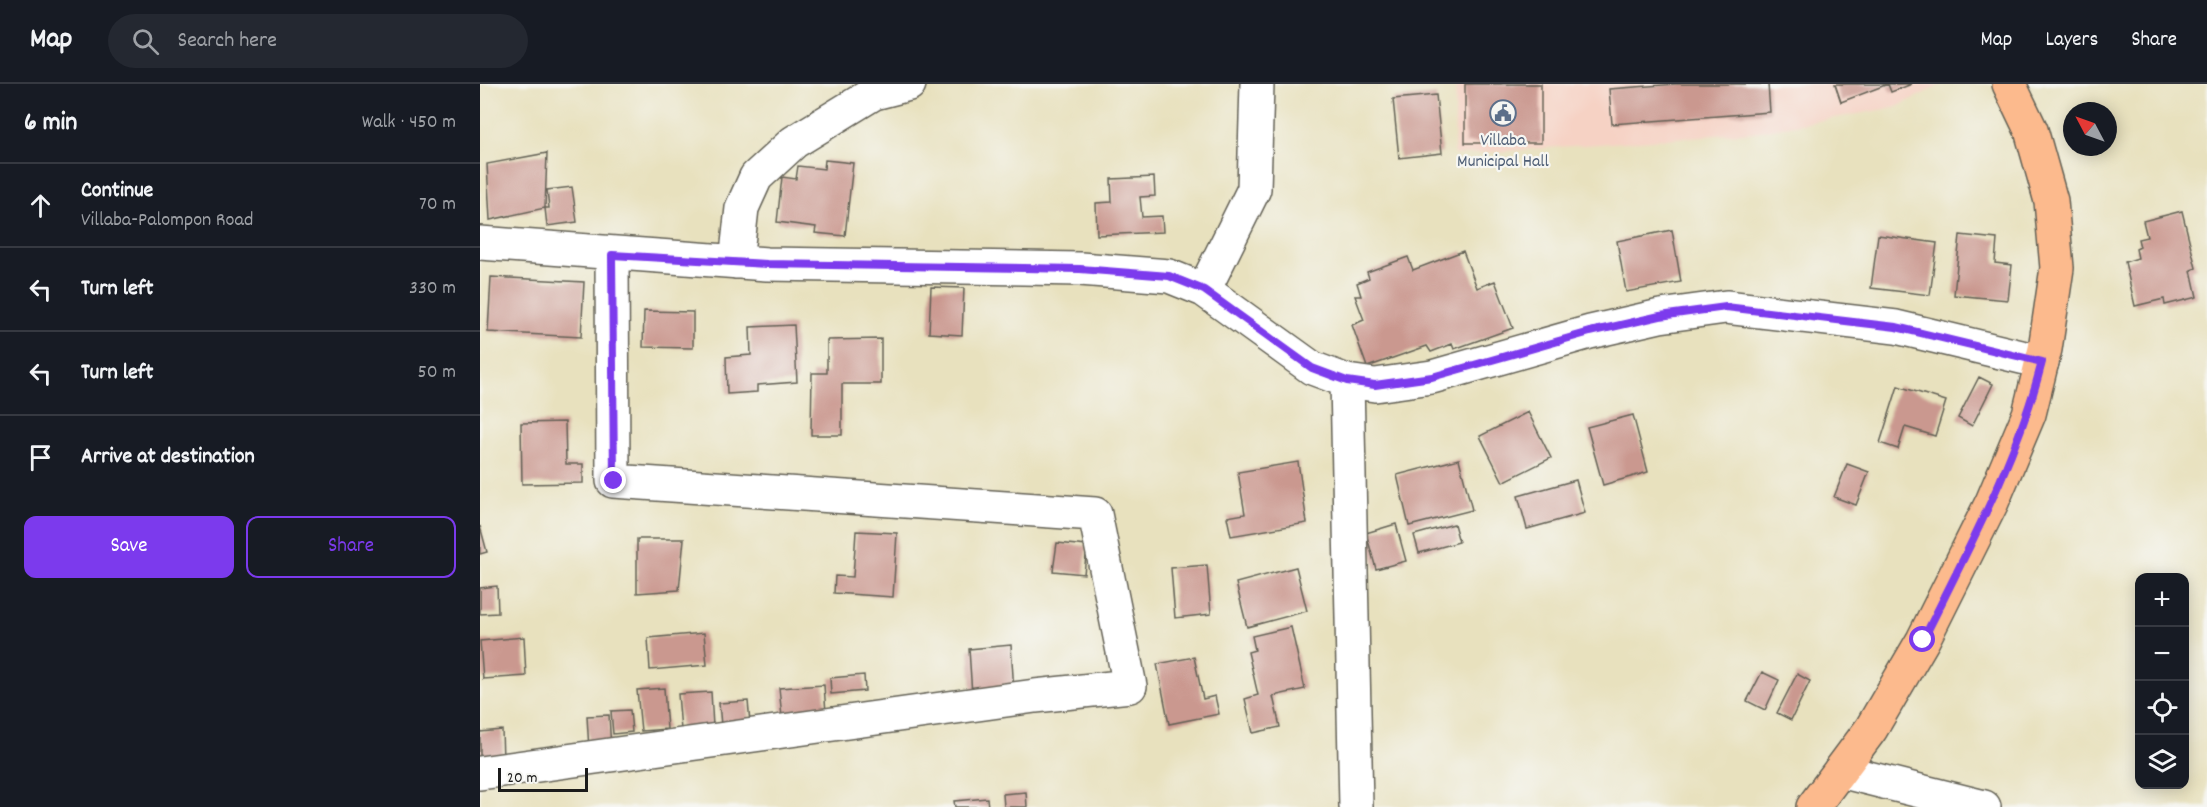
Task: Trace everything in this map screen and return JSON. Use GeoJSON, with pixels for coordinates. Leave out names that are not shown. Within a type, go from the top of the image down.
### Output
{"type":"FeatureCollection","features":[{"type":"Feature","properties":{"kind":"main road"},"geometry":{"type":"LineString","coordinates":[[1813,807],[1871,729],[1923,640],[1992,502],[2029,414],[2042,362],[2057,268],[2051,201],[2031,130],[2009,84]]}},
{"type":"Feature","properties":{"kind":"street"},"geometry":{"type":"LineString","coordinates":[[736,262],[742,208],[756,177],[794,142],[874,93],[909,84]]}},
{"type":"Feature","properties":{"kind":"street"},"geometry":{"type":"LineString","coordinates":[[1204,290],[1254,189],[1257,84]]}},
{"type":"Feature","properties":{"kind":"street"},"geometry":{"type":"LineString","coordinates":[[480,243],[612,255],[736,262],[1080,269],[1169,276],[1204,290],[1312,368],[1347,381],[1375,385],[1432,377],[1590,332],[1660,316],[1726,307],[1896,327],[2042,362]]}},
{"type":"Feature","properties":{"kind":"street"},"geometry":{"type":"LineString","coordinates":[[480,773],[1035,696],[1130,686],[1095,514],[614,481],[612,255]]}},
{"type":"Feature","properties":{"kind":"street"},"geometry":{"type":"LineString","coordinates":[[1347,381],[1356,807]]}},
{"type":"Feature","properties":{"kind":"street"},"geometry":{"type":"LineString","coordinates":[[1840,771],[1984,807]]}},
{"type":"Feature","properties":{"kind":"shaded area"},"geometry":{"type":"Polygon","coordinates":[[[1456,84],[1942,84],[1897,107],[1756,132],[1454,155],[1456,84]]]}},
{"type":"Feature","properties":{"kind":"building","name":"Villaba Municipal Hall"},"geometry":{"type":"Polygon","coordinates":[[[1465,84],[1541,84],[1541,143],[1465,143],[1465,84]]]}},
{"type":"Feature","properties":{"kind":"building"},"geometry":{"type":"Polygon","coordinates":[[[1676,84],[1768,84],[1770,112],[1612,124],[1609,89],[1676,84]]]}},
{"type":"Feature","properties":{"kind":"building"},"geometry":{"type":"Polygon","coordinates":[[[1835,84],[1888,84],[1841,102],[1835,84]]]}},
{"type":"Feature","properties":{"kind":"building"},"geometry":{"type":"Polygon","coordinates":[[[1888,84],[1912,84],[1891,92],[1888,84]]]}},
{"type":"Feature","properties":{"kind":"building"},"geometry":{"type":"Polygon","coordinates":[[[1436,95],[1442,153],[1399,158],[1393,99],[1436,95]]]}},
{"type":"Feature","properties":{"kind":"building"},"geometry":{"type":"Polygon","coordinates":[[[547,153],[545,208],[490,220],[487,164],[547,153]]]}},
{"type":"Feature","properties":{"kind":"building"},"geometry":{"type":"Polygon","coordinates":[[[825,160],[853,163],[845,236],[815,233],[816,227],[777,222],[782,177],[796,179],[798,166],[824,169],[825,160]]]}},
{"type":"Feature","properties":{"kind":"building"},"geometry":{"type":"Polygon","coordinates":[[[1154,177],[1155,196],[1140,197],[1142,217],[1162,216],[1163,232],[1097,235],[1096,203],[1112,202],[1111,179],[1154,177]]]}},
{"type":"Feature","properties":{"kind":"building"},"geometry":{"type":"Polygon","coordinates":[[[572,187],[577,222],[547,226],[545,208],[549,208],[547,190],[572,187]]]}},
{"type":"Feature","properties":{"kind":"building"},"geometry":{"type":"Polygon","coordinates":[[[2182,211],[2196,268],[2191,270],[2197,297],[2165,305],[2164,299],[2135,306],[2125,262],[2138,258],[2136,249],[2140,247],[2138,239],[2147,237],[2143,221],[2182,211]]]}},
{"type":"Feature","properties":{"kind":"building"},"geometry":{"type":"Polygon","coordinates":[[[1672,230],[1681,282],[1626,292],[1617,241],[1672,230]]]}},
{"type":"Feature","properties":{"kind":"building"},"geometry":{"type":"Polygon","coordinates":[[[1878,235],[1937,243],[1930,295],[1871,288],[1878,235]]]}},
{"type":"Feature","properties":{"kind":"building"},"geometry":{"type":"Polygon","coordinates":[[[1960,235],[1997,239],[1995,263],[2012,265],[2008,300],[1954,295],[1960,235]]]}},
{"type":"Feature","properties":{"kind":"building"},"geometry":{"type":"Polygon","coordinates":[[[1463,251],[1477,288],[1495,281],[1513,328],[1454,349],[1452,344],[1431,352],[1427,346],[1367,367],[1352,325],[1364,320],[1355,296],[1361,296],[1357,283],[1369,278],[1367,272],[1408,257],[1413,270],[1463,251]]]}},
{"type":"Feature","properties":{"kind":"building"},"geometry":{"type":"Polygon","coordinates":[[[491,277],[584,282],[581,337],[488,332],[491,277]]]}},
{"type":"Feature","properties":{"kind":"building"},"geometry":{"type":"Polygon","coordinates":[[[931,287],[964,288],[962,335],[929,333],[931,287]]]}},
{"type":"Feature","properties":{"kind":"building"},"geometry":{"type":"Polygon","coordinates":[[[644,311],[693,312],[693,348],[643,347],[644,311]]]}},
{"type":"Feature","properties":{"kind":"building"},"geometry":{"type":"Polygon","coordinates":[[[794,325],[797,382],[757,385],[757,392],[727,394],[726,357],[751,355],[750,327],[794,325]]]}},
{"type":"Feature","properties":{"kind":"building"},"geometry":{"type":"Polygon","coordinates":[[[881,339],[881,384],[842,384],[842,435],[811,435],[812,373],[827,373],[827,340],[881,339]]]}},
{"type":"Feature","properties":{"kind":"building"},"geometry":{"type":"Polygon","coordinates":[[[1979,377],[1993,384],[1972,426],[1958,418],[1979,377]]]}},
{"type":"Feature","properties":{"kind":"building"},"geometry":{"type":"Polygon","coordinates":[[[1898,386],[1946,401],[1935,436],[1905,427],[1898,449],[1880,443],[1898,386]]]}},
{"type":"Feature","properties":{"kind":"building"},"geometry":{"type":"Polygon","coordinates":[[[1528,412],[1551,458],[1503,482],[1480,436],[1528,412]]]}},
{"type":"Feature","properties":{"kind":"building"},"geometry":{"type":"Polygon","coordinates":[[[1633,415],[1648,472],[1603,485],[1587,427],[1633,415]]]}},
{"type":"Feature","properties":{"kind":"building"},"geometry":{"type":"Polygon","coordinates":[[[565,422],[566,464],[583,464],[583,483],[522,484],[521,423],[565,422]]]}},
{"type":"Feature","properties":{"kind":"building"},"geometry":{"type":"Polygon","coordinates":[[[1459,459],[1472,510],[1409,526],[1397,475],[1459,459]]]}},
{"type":"Feature","properties":{"kind":"building"},"geometry":{"type":"Polygon","coordinates":[[[1298,462],[1307,523],[1231,536],[1227,517],[1245,514],[1238,472],[1298,462]]]}},
{"type":"Feature","properties":{"kind":"building"},"geometry":{"type":"Polygon","coordinates":[[[1847,464],[1869,472],[1856,505],[1834,497],[1847,464]]]}},
{"type":"Feature","properties":{"kind":"building"},"geometry":{"type":"Polygon","coordinates":[[[1576,480],[1585,513],[1527,529],[1518,496],[1576,480]]]}},
{"type":"Feature","properties":{"kind":"building"},"geometry":{"type":"Polygon","coordinates":[[[1396,524],[1406,561],[1376,569],[1366,533],[1396,524]]]}},
{"type":"Feature","properties":{"kind":"building"},"geometry":{"type":"Polygon","coordinates":[[[1454,524],[1459,542],[1419,553],[1414,535],[1454,524]]]}},
{"type":"Feature","properties":{"kind":"building"},"geometry":{"type":"Polygon","coordinates":[[[480,526],[487,552],[480,554],[480,526]]]}},
{"type":"Feature","properties":{"kind":"building"},"geometry":{"type":"Polygon","coordinates":[[[856,531],[897,533],[893,597],[834,593],[835,576],[853,577],[856,531]]]}},
{"type":"Feature","properties":{"kind":"building"},"geometry":{"type":"Polygon","coordinates":[[[637,539],[684,539],[679,590],[637,593],[637,539]]]}},
{"type":"Feature","properties":{"kind":"building"},"geometry":{"type":"Polygon","coordinates":[[[1057,543],[1087,546],[1084,574],[1053,571],[1057,543]]]}},
{"type":"Feature","properties":{"kind":"building"},"geometry":{"type":"Polygon","coordinates":[[[1207,565],[1211,614],[1175,618],[1171,568],[1207,565]]]}},
{"type":"Feature","properties":{"kind":"building"},"geometry":{"type":"Polygon","coordinates":[[[1296,567],[1307,611],[1247,627],[1236,583],[1296,567]]]}},
{"type":"Feature","properties":{"kind":"building"},"geometry":{"type":"Polygon","coordinates":[[[497,586],[498,613],[480,614],[480,588],[497,586]]]}},
{"type":"Feature","properties":{"kind":"building"},"geometry":{"type":"Polygon","coordinates":[[[1291,627],[1305,689],[1273,696],[1280,727],[1253,733],[1245,699],[1258,695],[1248,652],[1255,650],[1252,636],[1291,627]]]}},
{"type":"Feature","properties":{"kind":"building"},"geometry":{"type":"Polygon","coordinates":[[[704,633],[707,665],[650,670],[648,638],[704,633]]]}},
{"type":"Feature","properties":{"kind":"building"},"geometry":{"type":"Polygon","coordinates":[[[524,637],[526,676],[483,679],[480,641],[524,637]]]}},
{"type":"Feature","properties":{"kind":"building"},"geometry":{"type":"Polygon","coordinates":[[[1011,645],[1014,692],[972,695],[969,649],[1011,645]]]}},
{"type":"Feature","properties":{"kind":"building"},"geometry":{"type":"Polygon","coordinates":[[[1194,657],[1203,699],[1215,696],[1219,714],[1169,724],[1157,664],[1194,657]]]}},
{"type":"Feature","properties":{"kind":"building"},"geometry":{"type":"Polygon","coordinates":[[[1762,672],[1779,680],[1765,710],[1747,701],[1762,672]]]}},
{"type":"Feature","properties":{"kind":"building"},"geometry":{"type":"Polygon","coordinates":[[[1797,674],[1810,681],[1791,720],[1777,713],[1797,674]]]}},
{"type":"Feature","properties":{"kind":"building"},"geometry":{"type":"Polygon","coordinates":[[[864,675],[865,691],[831,694],[830,678],[864,675]]]}},
{"type":"Feature","properties":{"kind":"building"},"geometry":{"type":"Polygon","coordinates":[[[824,685],[826,713],[782,717],[779,688],[824,685]]]}},
{"type":"Feature","properties":{"kind":"building"},"geometry":{"type":"Polygon","coordinates":[[[664,688],[667,729],[641,731],[637,690],[664,688]]]}},
{"type":"Feature","properties":{"kind":"building"},"geometry":{"type":"Polygon","coordinates":[[[711,692],[713,727],[681,730],[678,694],[711,692]]]}},
{"type":"Feature","properties":{"kind":"building"},"geometry":{"type":"Polygon","coordinates":[[[748,701],[750,723],[721,725],[719,703],[748,701]]]}},
{"type":"Feature","properties":{"kind":"building"},"geometry":{"type":"Polygon","coordinates":[[[630,710],[632,732],[613,734],[611,711],[630,710]]]}},
{"type":"Feature","properties":{"kind":"building"},"geometry":{"type":"Polygon","coordinates":[[[609,715],[611,749],[589,750],[587,716],[609,715]]]}},
{"type":"Feature","properties":{"kind":"building"},"geometry":{"type":"Polygon","coordinates":[[[502,730],[503,759],[480,761],[480,732],[502,730]]]}},
{"type":"Feature","properties":{"kind":"building"},"geometry":{"type":"Polygon","coordinates":[[[1026,792],[1027,807],[1004,807],[1003,794],[1026,792]]]}},
{"type":"Feature","properties":{"kind":"building"},"geometry":{"type":"Polygon","coordinates":[[[987,798],[988,807],[955,807],[954,801],[987,798]]]}},
{"type":"Feature","properties":{"kind":"place","name":"Villaba Municipal Hall"},"geometry":{"type":"Point","coordinates":[1503,113]}},
{"type":"Feature","properties":{"kind":"route"},"geometry":{"type":"LineString","coordinates":[[614,481],[612,255],[767,264],[1080,269],[1169,276],[1204,290],[1312,368],[1347,381],[1375,385],[1432,377],[1590,332],[1660,316],[1726,307],[1789,312],[1896,327],[2042,362],[2029,414],[1992,502],[1923,640]]}}]}
